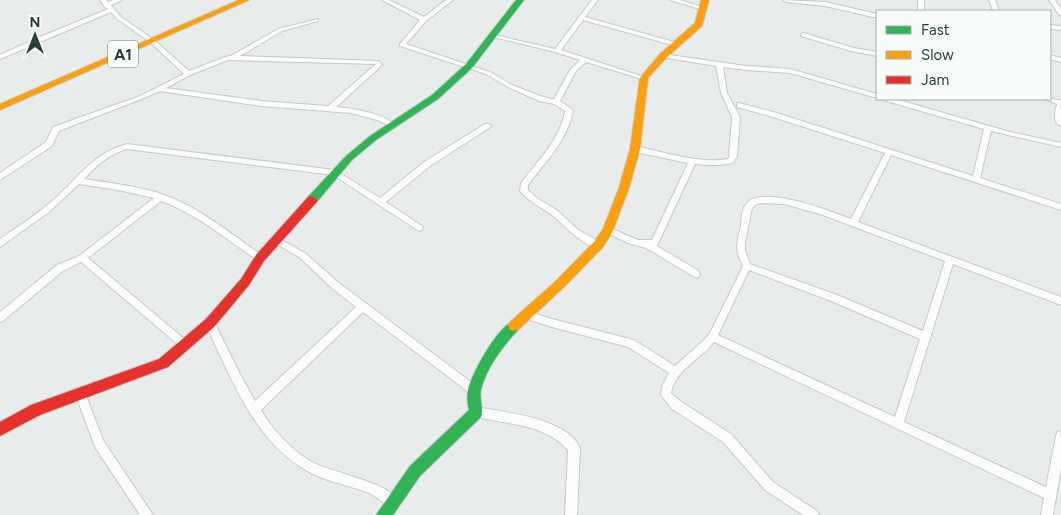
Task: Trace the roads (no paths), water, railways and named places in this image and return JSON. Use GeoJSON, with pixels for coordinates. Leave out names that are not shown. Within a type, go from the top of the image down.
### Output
{"type":"FeatureCollection","features":[{"type":"Feature","properties":{"kind":"main road","name":"A1"},"geometry":{"type":"LineString","coordinates":[[0,107],[245,0]]}},
{"type":"Feature","properties":{"kind":"main road"},"geometry":{"type":"LineString","coordinates":[[0,428],[36,410],[163,363],[185,345],[210,323],[245,282],[260,258],[349,158],[392,125],[434,97],[469,66],[520,0]]}},
{"type":"Feature","properties":{"kind":"main road"},"geometry":{"type":"LineString","coordinates":[[384,515],[415,471],[476,412],[474,404],[476,384],[486,370],[505,334],[598,245],[608,230],[624,188],[635,149],[644,78],[663,56],[699,24],[704,4]]}},
{"type":"Feature","properties":{"kind":"street"},"geometry":{"type":"LineString","coordinates":[[0,57],[119,0]]}},
{"type":"Feature","properties":{"kind":"street"},"geometry":{"type":"LineString","coordinates":[[385,0],[424,20]]}},
{"type":"Feature","properties":{"kind":"street"},"geometry":{"type":"LineString","coordinates":[[450,0],[424,20],[402,45],[469,66],[541,99],[556,102],[569,110],[568,119],[560,134],[524,185],[524,191],[534,200],[555,213],[574,231],[598,245]]}},
{"type":"Feature","properties":{"kind":"street"},"geometry":{"type":"LineString","coordinates":[[557,51],[595,0]]}},
{"type":"Feature","properties":{"kind":"street"},"geometry":{"type":"LineString","coordinates":[[673,0],[704,4]]}},
{"type":"Feature","properties":{"kind":"street"},"geometry":{"type":"LineString","coordinates":[[786,0],[825,4],[876,16]]}},
{"type":"Feature","properties":{"kind":"street"},"geometry":{"type":"LineString","coordinates":[[1052,0],[1061,2]]}},
{"type":"Feature","properties":{"kind":"street"},"geometry":{"type":"LineString","coordinates":[[1052,0],[1061,14]]}},
{"type":"Feature","properties":{"kind":"street"},"geometry":{"type":"LineString","coordinates":[[107,5],[152,41],[188,74]]}},
{"type":"Feature","properties":{"kind":"street"},"geometry":{"type":"LineString","coordinates":[[583,18],[676,44]]}},
{"type":"Feature","properties":{"kind":"street"},"geometry":{"type":"LineString","coordinates":[[234,57],[280,30],[316,20]]}},
{"type":"Feature","properties":{"kind":"street"},"geometry":{"type":"LineString","coordinates":[[492,35],[557,51],[644,78]]}},
{"type":"Feature","properties":{"kind":"street"},"geometry":{"type":"LineString","coordinates":[[802,35],[854,50],[876,54]]}},
{"type":"Feature","properties":{"kind":"street"},"geometry":{"type":"LineString","coordinates":[[663,56],[746,68],[790,71],[876,96]]}},
{"type":"Feature","properties":{"kind":"street"},"geometry":{"type":"LineString","coordinates":[[0,177],[49,144],[53,140],[56,129],[162,89],[188,74],[220,60],[234,57],[378,62],[379,64],[376,67],[328,110]]}},
{"type":"Feature","properties":{"kind":"street"},"geometry":{"type":"LineString","coordinates":[[556,102],[573,70],[585,59]]}},
{"type":"Feature","properties":{"kind":"street"},"geometry":{"type":"LineString","coordinates":[[635,149],[693,160],[724,163],[730,161],[733,156],[736,117],[724,93],[719,64]]}},
{"type":"Feature","properties":{"kind":"street"},"geometry":{"type":"LineString","coordinates":[[162,89],[274,105],[350,110],[381,118],[392,125]]}},
{"type":"Feature","properties":{"kind":"street"},"geometry":{"type":"LineString","coordinates":[[892,100],[1010,134],[1061,145]]}},
{"type":"Feature","properties":{"kind":"street"},"geometry":{"type":"LineString","coordinates":[[1061,103],[1058,116],[1061,124]]}},
{"type":"Feature","properties":{"kind":"street"},"geometry":{"type":"LineString","coordinates":[[739,105],[1061,207]]}},
{"type":"Feature","properties":{"kind":"street"},"geometry":{"type":"LineString","coordinates":[[381,202],[427,164],[488,126]]}},
{"type":"Feature","properties":{"kind":"street"},"geometry":{"type":"LineString","coordinates":[[976,180],[988,127]]}},
{"type":"Feature","properties":{"kind":"street"},"geometry":{"type":"LineString","coordinates":[[0,244],[54,204],[110,151],[127,146],[335,173],[419,228]]}},
{"type":"Feature","properties":{"kind":"street"},"geometry":{"type":"LineString","coordinates":[[853,223],[889,152]]}},
{"type":"Feature","properties":{"kind":"street"},"geometry":{"type":"LineString","coordinates":[[649,246],[655,243],[693,160]]}},
{"type":"Feature","properties":{"kind":"street"},"geometry":{"type":"LineString","coordinates":[[78,181],[122,187],[161,197],[184,207],[260,258]]}},
{"type":"Feature","properties":{"kind":"street"},"geometry":{"type":"LineString","coordinates":[[0,318],[60,268],[82,258],[161,197]]}},
{"type":"Feature","properties":{"kind":"street"},"geometry":{"type":"LineString","coordinates":[[926,336],[834,298],[747,266],[739,249],[748,207],[754,202],[765,199],[784,201],[824,212],[1061,301]]}},
{"type":"Feature","properties":{"kind":"street"},"geometry":{"type":"LineString","coordinates":[[608,230],[649,246],[696,274]]}},
{"type":"Feature","properties":{"kind":"street"},"geometry":{"type":"LineString","coordinates":[[276,240],[302,255],[336,286],[475,391]]}},
{"type":"Feature","properties":{"kind":"street"},"geometry":{"type":"LineString","coordinates":[[82,258],[185,345]]}},
{"type":"Feature","properties":{"kind":"street"},"geometry":{"type":"LineString","coordinates":[[898,425],[950,259]]}},
{"type":"Feature","properties":{"kind":"street"},"geometry":{"type":"LineString","coordinates":[[747,266],[712,337],[676,372],[666,386],[666,395],[676,404],[727,438],[769,486],[813,515]]}},
{"type":"Feature","properties":{"kind":"street"},"geometry":{"type":"LineString","coordinates":[[254,409],[363,306]]}},
{"type":"Feature","properties":{"kind":"street"},"geometry":{"type":"LineString","coordinates":[[527,315],[631,343],[676,372]]}},
{"type":"Feature","properties":{"kind":"street"},"geometry":{"type":"LineString","coordinates":[[210,323],[254,409],[277,440],[302,462],[324,474],[371,488],[393,502]]}},
{"type":"Feature","properties":{"kind":"street"},"geometry":{"type":"LineString","coordinates":[[712,337],[1050,495]]}},
{"type":"Feature","properties":{"kind":"street"},"geometry":{"type":"LineString","coordinates":[[80,393],[99,443],[147,515]]}},
{"type":"Feature","properties":{"kind":"street"},"geometry":{"type":"LineString","coordinates":[[476,412],[540,426],[568,440],[574,448],[571,515]]}},
{"type":"Feature","properties":{"kind":"street"},"geometry":{"type":"LineString","coordinates":[[1047,515],[1061,436]]}}]}
